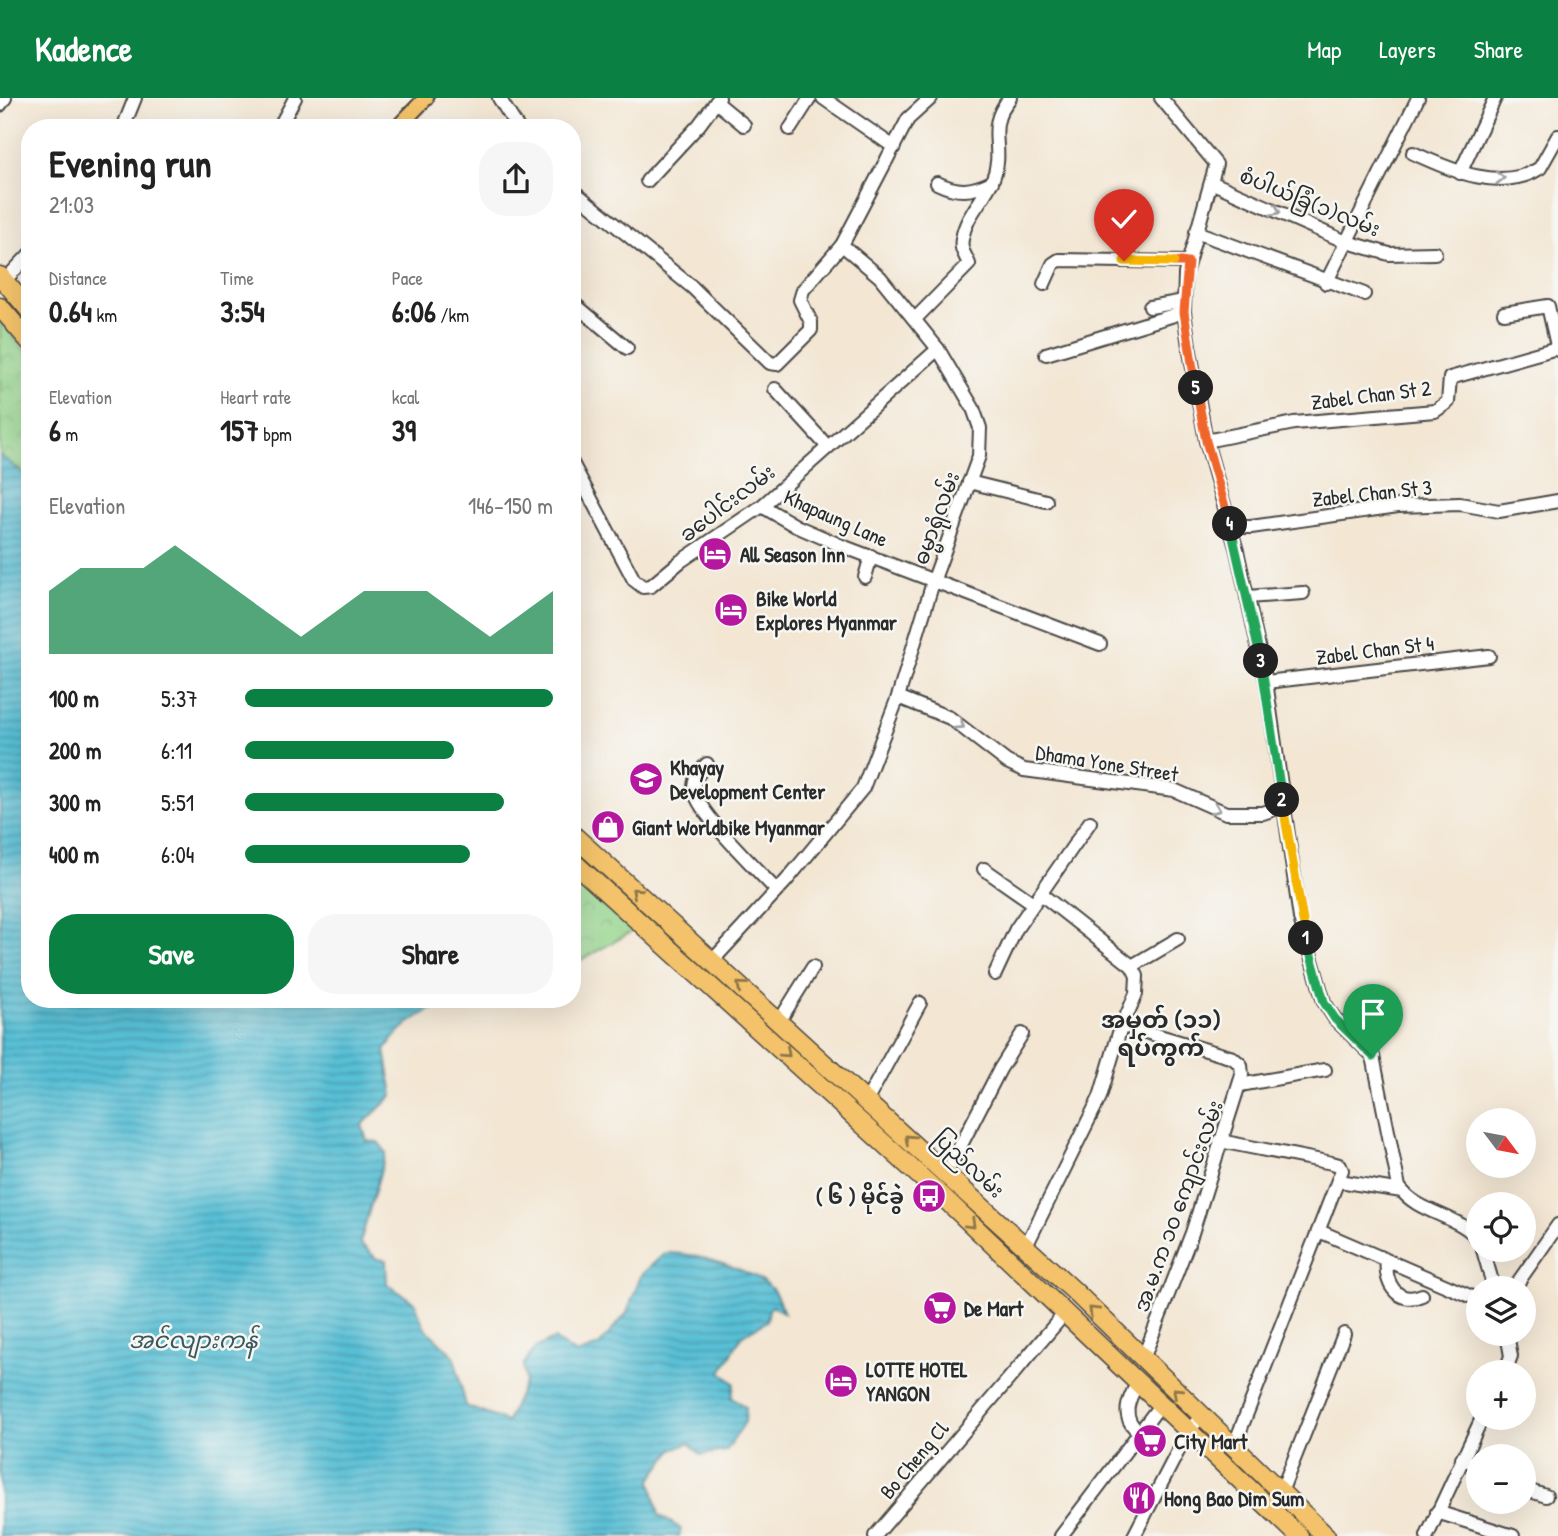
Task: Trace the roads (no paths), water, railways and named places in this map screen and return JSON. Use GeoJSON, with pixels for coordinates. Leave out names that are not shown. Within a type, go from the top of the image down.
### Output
{"type":"FeatureCollection","features":[{"type":"Feature","properties":{"kind":"highway"},"geometry":{"type":"LineString","coordinates":[[2,278],[21,300]]}},
{"type":"Feature","properties":{"kind":"highway"},"geometry":{"type":"LineString","coordinates":[[0,307],[21,332]]}},
{"type":"Feature","properties":{"kind":"highway","name":"ပြည်လမ်း"},"geometry":{"type":"LineString","coordinates":[[581,842],[951,1178],[1203,1415],[1326,1536]]}},
{"type":"Feature","properties":{"kind":"highway","name":"ပြည်လမ်း"},"geometry":{"type":"LineString","coordinates":[[581,869],[943,1197],[1299,1536]]}},
{"type":"Feature","properties":{"kind":"highway"},"geometry":{"type":"LineString","coordinates":[[673,952],[687,937]]}},
{"type":"Feature","properties":{"kind":"highway"},"geometry":{"type":"LineString","coordinates":[[698,975],[713,960]]}},
{"type":"Feature","properties":{"kind":"highway"},"geometry":{"type":"LineString","coordinates":[[943,1197],[951,1178]]}},
{"type":"Feature","properties":{"kind":"highway"},"geometry":{"type":"LineString","coordinates":[[1133,1378],[1143,1359]]}},
{"type":"Feature","properties":{"kind":"main road"},"geometry":{"type":"LineString","coordinates":[[406,119],[426,98]]}},
{"type":"Feature","properties":{"kind":"street"},"geometry":{"type":"LineString","coordinates":[[0,105],[5,98]]}},
{"type":"Feature","properties":{"kind":"street"},"geometry":{"type":"LineString","coordinates":[[127,119],[135,98]]}},
{"type":"Feature","properties":{"kind":"street"},"geometry":{"type":"LineString","coordinates":[[284,119],[295,98]]}},
{"type":"Feature","properties":{"kind":"street"},"geometry":{"type":"LineString","coordinates":[[499,98],[513,119]]}},
{"type":"Feature","properties":{"kind":"street"},"geometry":{"type":"LineString","coordinates":[[790,129],[810,98]]}},
{"type":"Feature","properties":{"kind":"street"},"geometry":{"type":"LineString","coordinates":[[823,98],[894,147]]}},
{"type":"Feature","properties":{"kind":"street"},"geometry":{"type":"LineString","coordinates":[[581,197],[692,287],[769,363],[777,364],[811,330],[811,322],[800,300],[803,290],[842,245],[908,119],[931,98]]}},
{"type":"Feature","properties":{"kind":"street"},"geometry":{"type":"LineString","coordinates":[[916,318],[968,267],[969,261],[961,251],[962,237],[974,207],[992,182],[999,150],[994,125],[1010,98]]}},
{"type":"Feature","properties":{"kind":"street"},"geometry":{"type":"LineString","coordinates":[[1161,98],[1216,164],[1213,183],[1188,262],[1184,307],[1206,441],[1231,527],[1266,681],[1300,918],[1324,1002],[1335,1019],[1373,1056],[1396,1178],[1402,1191]]}},
{"type":"Feature","properties":{"kind":"street"},"geometry":{"type":"LineString","coordinates":[[1326,283],[1344,241],[1418,98]]}},
{"type":"Feature","properties":{"kind":"street"},"geometry":{"type":"LineString","coordinates":[[1460,173],[1495,98]]}},
{"type":"Feature","properties":{"kind":"street"},"geometry":{"type":"LineString","coordinates":[[647,181],[718,100],[744,125]]}},
{"type":"Feature","properties":{"kind":"street"},"geometry":{"type":"LineString","coordinates":[[1413,153],[1460,173],[1490,178],[1532,173],[1546,162],[1558,136]]}},
{"type":"Feature","properties":{"kind":"street"},"geometry":{"type":"LineString","coordinates":[[937,183],[961,192],[976,190],[992,182]]}},
{"type":"Feature","properties":{"kind":"street","name":"စံပါယ်ခြံ(၁)လမ်း"},"geometry":{"type":"LineString","coordinates":[[1213,183],[1344,241],[1389,254],[1435,254]]}},
{"type":"Feature","properties":{"kind":"street"},"geometry":{"type":"LineString","coordinates":[[1196,232],[1326,283],[1364,294]]}},
{"type":"Feature","properties":{"kind":"street","name":"ဓမ္မာရုံလမ်း"},"geometry":{"type":"LineString","coordinates":[[713,960],[863,788],[898,696],[934,579],[979,456],[980,428],[964,389],[916,318],[880,277],[842,245]]}},
{"type":"Feature","properties":{"kind":"street"},"geometry":{"type":"LineString","coordinates":[[1044,284],[1053,264],[1059,260],[1188,262]]}},
{"type":"Feature","properties":{"kind":"street"},"geometry":{"type":"LineString","coordinates":[[2,278],[21,262]]}},
{"type":"Feature","properties":{"kind":"street"},"geometry":{"type":"LineString","coordinates":[[1504,313],[1548,306],[1558,349]]}},
{"type":"Feature","properties":{"kind":"street"},"geometry":{"type":"LineString","coordinates":[[1150,307],[1184,307]]}},
{"type":"Feature","properties":{"kind":"street"},"geometry":{"type":"LineString","coordinates":[[1046,354],[1184,307]]}},
{"type":"Feature","properties":{"kind":"street"},"geometry":{"type":"LineString","coordinates":[[581,310],[627,348]]}},
{"type":"Feature","properties":{"kind":"street","name":"ခပေါင်းလမ်း"},"geometry":{"type":"LineString","coordinates":[[581,480],[634,580],[643,587],[651,586],[681,561],[762,506],[938,349]]}},
{"type":"Feature","properties":{"kind":"street","name":"Zabel Chan St 2"},"geometry":{"type":"LineString","coordinates":[[1206,441],[1294,423],[1435,411],[1448,402],[1450,378],[1558,349]]}},
{"type":"Feature","properties":{"kind":"street"},"geometry":{"type":"LineString","coordinates":[[775,389],[828,447]]}},
{"type":"Feature","properties":{"kind":"street"},"geometry":{"type":"LineString","coordinates":[[969,482],[1046,501]]}},
{"type":"Feature","properties":{"kind":"street","name":"Zabel Chan St 3"},"geometry":{"type":"LineString","coordinates":[[1231,527],[1251,527],[1398,506],[1460,504],[1499,511],[1558,501]]}},
{"type":"Feature","properties":{"kind":"street","name":"Khapaung Lane"},"geometry":{"type":"LineString","coordinates":[[762,506],[796,526],[1100,644]]}},
{"type":"Feature","properties":{"kind":"street"},"geometry":{"type":"LineString","coordinates":[[865,577],[871,556]]}},
{"type":"Feature","properties":{"kind":"street"},"geometry":{"type":"LineString","coordinates":[[1247,597],[1303,593]]}},
{"type":"Feature","properties":{"kind":"street","name":"Zabel Chan St 4"},"geometry":{"type":"LineString","coordinates":[[1266,681],[1489,656]]}},
{"type":"Feature","properties":{"kind":"street","name":"Dhama Yone Street"},"geometry":{"type":"LineString","coordinates":[[898,696],[950,718],[1007,762],[1024,770],[1174,790],[1226,813],[1263,813],[1283,806]]}},
{"type":"Feature","properties":{"kind":"street"},"geometry":{"type":"LineString","coordinates":[[707,764],[695,781],[697,800],[776,890]]}},
{"type":"Feature","properties":{"kind":"street"},"geometry":{"type":"LineString","coordinates":[[995,974],[1037,899],[1090,821]]}},
{"type":"Feature","properties":{"kind":"street"},"geometry":{"type":"LineString","coordinates":[[984,869],[1037,899],[1132,966],[1137,976],[1136,994],[1121,1028],[1101,1097],[1026,1248]]}},
{"type":"Feature","properties":{"kind":"street"},"geometry":{"type":"LineString","coordinates":[[1132,966],[1178,939]]}},
{"type":"Feature","properties":{"kind":"street"},"geometry":{"type":"LineString","coordinates":[[780,1020],[813,967]]}},
{"type":"Feature","properties":{"kind":"street"},"geometry":{"type":"LineString","coordinates":[[867,1100],[920,1003]]}},
{"type":"Feature","properties":{"kind":"street","name":"အ.မ.က ၁၀ ကျောင်းလမ်း"},"geometry":{"type":"LineString","coordinates":[[1121,1028],[1129,1027],[1222,1055],[1241,1065],[1241,1085],[1220,1141],[1192,1233],[1143,1359]]}},
{"type":"Feature","properties":{"kind":"street"},"geometry":{"type":"LineString","coordinates":[[951,1178],[1000,1069],[1022,1034]]}},
{"type":"Feature","properties":{"kind":"street"},"geometry":{"type":"LineString","coordinates":[[1241,1085],[1325,1070]]}},
{"type":"Feature","properties":{"kind":"street"},"geometry":{"type":"LineString","coordinates":[[1220,1141],[1339,1165],[1342,1170],[1234,1446]]}},
{"type":"Feature","properties":{"kind":"street"},"geometry":{"type":"LineString","coordinates":[[1339,1181],[1402,1191],[1466,1228]]}},
{"type":"Feature","properties":{"kind":"street"},"geometry":{"type":"LineString","coordinates":[[1522,1276],[1558,1225]]}},
{"type":"Feature","properties":{"kind":"street"},"geometry":{"type":"LineString","coordinates":[[1319,1231],[1466,1294]]}},
{"type":"Feature","properties":{"kind":"street"},"geometry":{"type":"LineString","coordinates":[[1387,1261],[1386,1273],[1390,1287],[1402,1297],[1413,1299],[1422,1295]]}},
{"type":"Feature","properties":{"kind":"street","name":"Bo Cheng Cl"},"geometry":{"type":"LineString","coordinates":[[875,1536],[1065,1313]]}},
{"type":"Feature","properties":{"kind":"street"},"geometry":{"type":"LineString","coordinates":[[1281,1492],[1343,1334]]}},
{"type":"Feature","properties":{"kind":"street"},"geometry":{"type":"LineString","coordinates":[[1133,1378],[1127,1417],[1139,1432]]}},
{"type":"Feature","properties":{"kind":"street"},"geometry":{"type":"LineString","coordinates":[[1061,1536],[1161,1404]]}},
{"type":"Feature","properties":{"kind":"street"},"geometry":{"type":"LineString","coordinates":[[1134,1536],[1189,1430],[1203,1415]]}},
{"type":"Feature","properties":{"kind":"street"},"geometry":{"type":"LineString","coordinates":[[1427,1536],[1476,1430]]}},
{"type":"Feature","properties":{"kind":"street"},"geometry":{"type":"LineString","coordinates":[[1462,1458],[1466,1460]]}},
{"type":"Feature","properties":{"kind":"street"},"geometry":{"type":"LineString","coordinates":[[1536,1493],[1546,1496]]}},
{"type":"Feature","properties":{"kind":"street"},"geometry":{"type":"LineString","coordinates":[[1437,1512],[1513,1536]]}},
{"type":"Feature","properties":{"kind":"water","name":"အင်လျားကန်"},"geometry":{"type":"Polygon","coordinates":[[[0,455],[21,472],[21,1008],[436,1008],[409,1023],[385,1050],[393,1095],[362,1125],[367,1141],[378,1142],[386,1152],[360,1243],[377,1259],[386,1260],[387,1284],[415,1303],[424,1327],[454,1356],[466,1406],[507,1422],[525,1381],[523,1365],[535,1348],[554,1339],[576,1354],[599,1346],[627,1313],[641,1275],[665,1253],[690,1255],[722,1263],[751,1275],[772,1289],[784,1313],[773,1306],[769,1309],[767,1321],[742,1336],[721,1372],[734,1383],[732,1398],[746,1407],[745,1422],[726,1451],[701,1455],[689,1443],[672,1450],[651,1480],[659,1515],[681,1529],[679,1536],[187,1536],[187,1532],[163,1529],[142,1536],[0,1536],[0,455]]]}},
{"type":"Feature","properties":{"kind":"place","name":"All Season Inn"},"geometry":{"type":"Point","coordinates":[715,554]}},
{"type":"Feature","properties":{"kind":"place","name":"Bike World Explores Myanmar"},"geometry":{"type":"Point","coordinates":[731,610]}},
{"type":"Feature","properties":{"kind":"place","name":"Khayay Development Center"},"geometry":{"type":"Point","coordinates":[646,779]}},
{"type":"Feature","properties":{"kind":"place","name":"Giant Worldbike Myanmar"},"geometry":{"type":"Point","coordinates":[608,827]}},
{"type":"Feature","properties":{"kind":"place","name":"( ၆ ) မိုင်ခွဲ"},"geometry":{"type":"Point","coordinates":[929,1196]}},
{"type":"Feature","properties":{"kind":"place","name":"De Mart"},"geometry":{"type":"Point","coordinates":[940,1308]}},
{"type":"Feature","properties":{"kind":"place","name":"LOTTE HOTEL YANGON"},"geometry":{"type":"Point","coordinates":[841,1381]}},
{"type":"Feature","properties":{"kind":"place","name":"City Mart"},"geometry":{"type":"Point","coordinates":[1150,1441]}},
{"type":"Feature","properties":{"kind":"place","name":"Hong Bao Dim Sum"},"geometry":{"type":"Point","coordinates":[1139,1498]}},
{"type":"Feature","properties":{"kind":"district","name":"အမှတ် (၁၁) ရပ်ကွက်"},"geometry":{"type":"Point","coordinates":[1161,1033]}}]}
